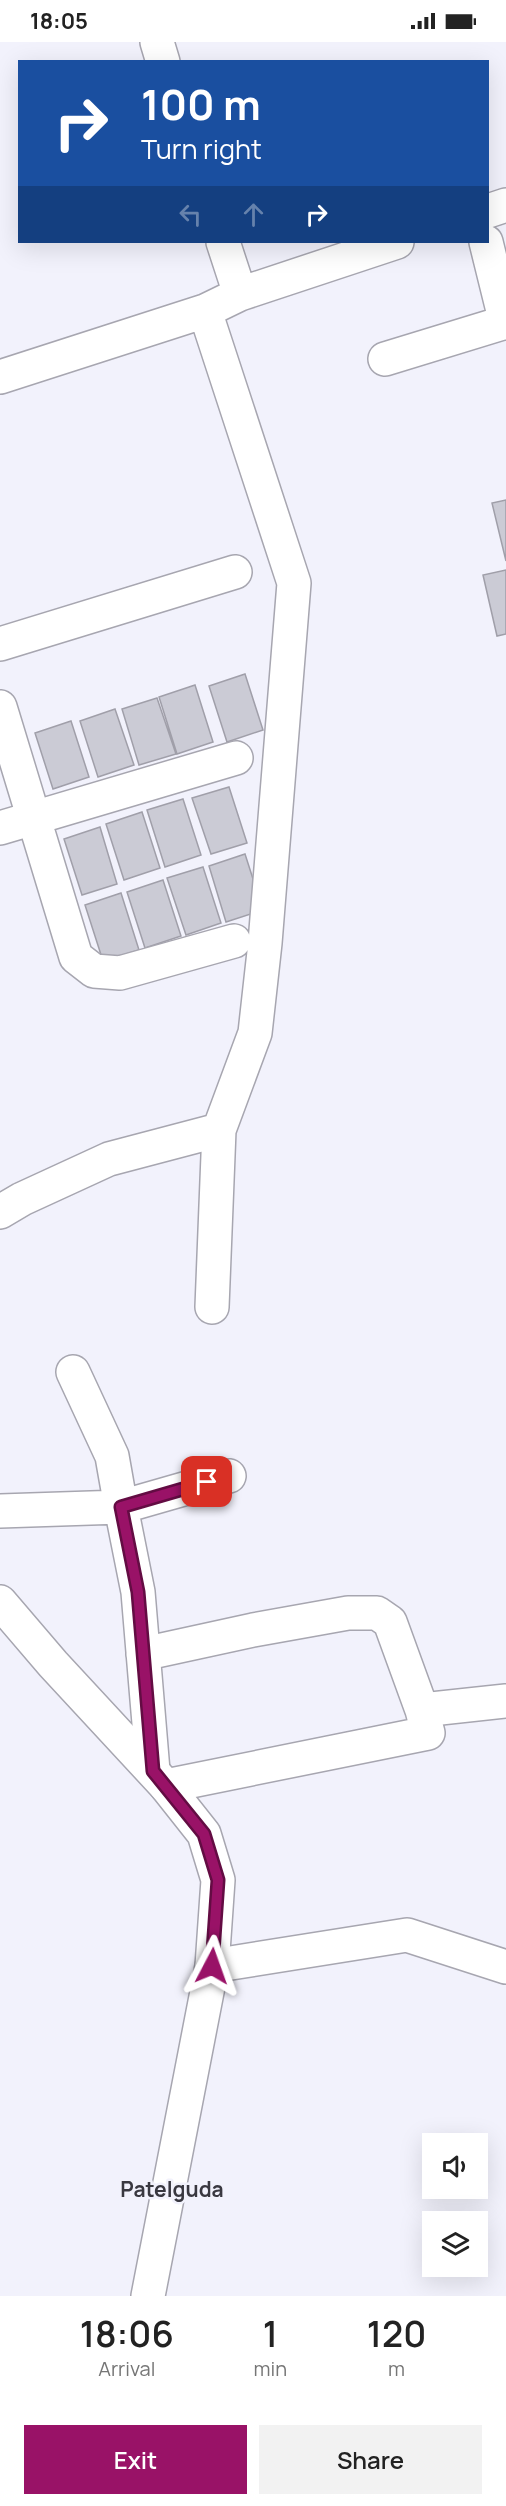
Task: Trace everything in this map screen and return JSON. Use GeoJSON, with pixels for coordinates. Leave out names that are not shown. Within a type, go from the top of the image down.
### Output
{"type":"FeatureCollection","features":[{"type":"Feature","properties":{"kind":"street"},"geometry":{"type":"LineString","coordinates":[[157,42],[163,60]]}},
{"type":"Feature","properties":{"kind":"street"},"geometry":{"type":"LineString","coordinates":[[489,211],[506,205]]}},
{"type":"Feature","properties":{"kind":"street"},"geometry":{"type":"LineString","coordinates":[[223,243],[240,294]]}},
{"type":"Feature","properties":{"kind":"street"},"geometry":{"type":"LineString","coordinates":[[0,377],[205,311],[240,294],[394,243]]}},
{"type":"Feature","properties":{"kind":"street"},"geometry":{"type":"LineString","coordinates":[[385,359],[506,322],[486,243]]}},
{"type":"Feature","properties":{"kind":"street"},"geometry":{"type":"LineString","coordinates":[[205,311],[294,583],[271,874],[255,1033],[219,1130],[212,1307]]}},
{"type":"Feature","properties":{"kind":"street"},"geometry":{"type":"LineString","coordinates":[[0,644],[235,572]]}},
{"type":"Feature","properties":{"kind":"street"},"geometry":{"type":"LineString","coordinates":[[0,707],[76,957],[94,971],[120,973],[234,941]]}},
{"type":"Feature","properties":{"kind":"street"},"geometry":{"type":"LineString","coordinates":[[0,828],[236,758]]}},
{"type":"Feature","properties":{"kind":"street"},"geometry":{"type":"LineString","coordinates":[[0,1212],[22,1199],[109,1159],[219,1130]]}},
{"type":"Feature","properties":{"kind":"street"},"geometry":{"type":"LineString","coordinates":[[73,1372],[112,1456],[138,1592],[143,1654],[160,1779]]}},
{"type":"Feature","properties":{"kind":"street"},"geometry":{"type":"LineString","coordinates":[[0,1511],[121,1507],[229,1476]]}},
{"type":"Feature","properties":{"kind":"street"},"geometry":{"type":"LineString","coordinates":[[0,1602],[53,1664],[160,1779],[204,1834],[218,1880],[212,1966],[148,2296]]}},
{"type":"Feature","properties":{"kind":"street"},"geometry":{"type":"LineString","coordinates":[[143,1654],[348,1613],[377,1613],[390,1622],[428,1733],[160,1779]]}},
{"type":"Feature","properties":{"kind":"street"},"geometry":{"type":"LineString","coordinates":[[422,1710],[506,1701]]}},
{"type":"Feature","properties":{"kind":"street"},"geometry":{"type":"LineString","coordinates":[[212,1966],[407,1935],[506,1967]]}},
{"type":"Feature","properties":{"kind":"building"},"geometry":{"type":"Polygon","coordinates":[[[506,500],[506,561],[492,503],[506,500]]]}},
{"type":"Feature","properties":{"kind":"building"},"geometry":{"type":"Polygon","coordinates":[[[506,570],[506,634],[497,636],[483,575],[506,570]]]}},
{"type":"Feature","properties":{"kind":"building"},"geometry":{"type":"Polygon","coordinates":[[[245,674],[263,730],[227,742],[209,686],[245,674]]]}},
{"type":"Feature","properties":{"kind":"building"},"geometry":{"type":"Polygon","coordinates":[[[195,685],[213,742],[177,754],[159,697],[195,685]]]}},
{"type":"Feature","properties":{"kind":"building"},"geometry":{"type":"Polygon","coordinates":[[[157,698],[176,754],[139,765],[122,709],[157,698]]]}},
{"type":"Feature","properties":{"kind":"building"},"geometry":{"type":"Polygon","coordinates":[[[115,709],[134,765],[98,777],[80,721],[115,709]]]}},
{"type":"Feature","properties":{"kind":"building"},"geometry":{"type":"Polygon","coordinates":[[[71,721],[89,777],[53,789],[35,733],[71,721]]]}},
{"type":"Feature","properties":{"kind":"building"},"geometry":{"type":"Polygon","coordinates":[[[229,787],[247,843],[211,854],[192,798],[229,787]]]}},
{"type":"Feature","properties":{"kind":"building"},"geometry":{"type":"Polygon","coordinates":[[[183,799],[201,855],[165,867],[147,810],[183,799]]]}},
{"type":"Feature","properties":{"kind":"building"},"geometry":{"type":"Polygon","coordinates":[[[142,812],[160,868],[124,880],[106,824],[142,812]]]}},
{"type":"Feature","properties":{"kind":"building"},"geometry":{"type":"Polygon","coordinates":[[[100,827],[117,884],[82,895],[64,839],[100,827]]]}},
{"type":"Feature","properties":{"kind":"building"},"geometry":{"type":"Polygon","coordinates":[[[245,854],[263,910],[226,922],[209,866],[245,854]]]}},
{"type":"Feature","properties":{"kind":"building"},"geometry":{"type":"Polygon","coordinates":[[[203,867],[221,923],[186,935],[167,878],[203,867]]]}},
{"type":"Feature","properties":{"kind":"building"},"geometry":{"type":"Polygon","coordinates":[[[163,880],[181,936],[145,948],[127,892],[163,880]]]}},
{"type":"Feature","properties":{"kind":"building"},"geometry":{"type":"Polygon","coordinates":[[[121,893],[139,950],[103,961],[85,905],[121,893]]]}},
{"type":"Feature","properties":{"kind":"district","name":"Patelguda"},"geometry":{"type":"Point","coordinates":[172,2190]}},
{"type":"Feature","properties":{"kind":"route"},"geometry":{"type":"LineString","coordinates":[[207,1482],[121,1507],[138,1592],[153,1771],[204,1834],[218,1880],[212,1966]]}}]}
